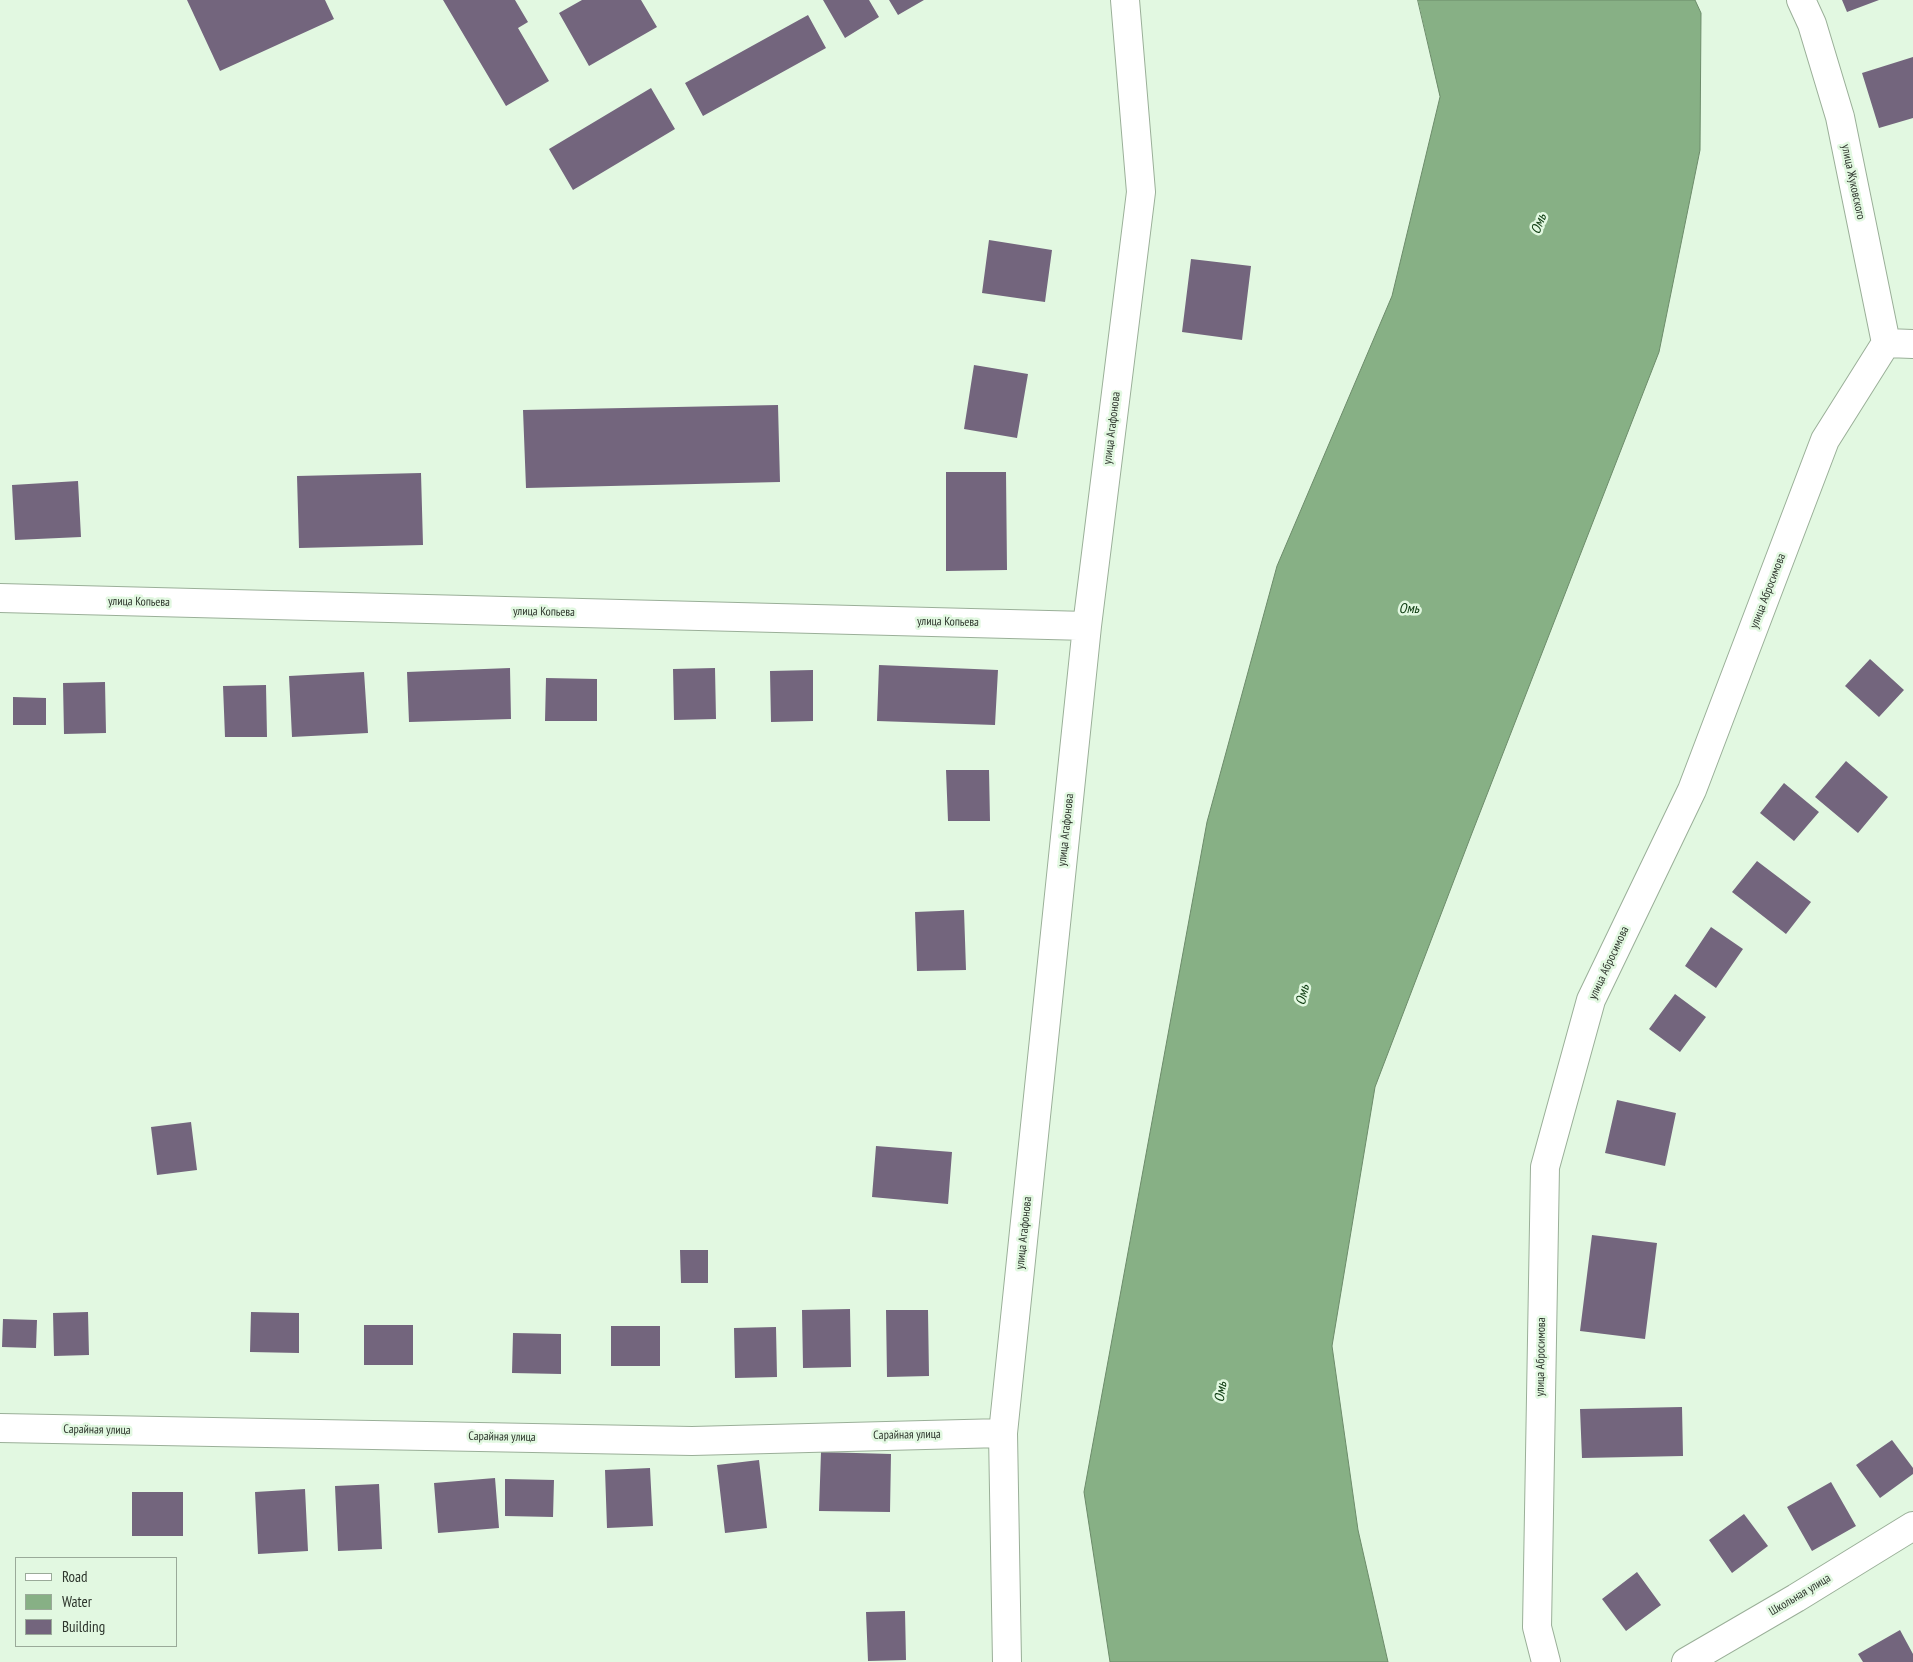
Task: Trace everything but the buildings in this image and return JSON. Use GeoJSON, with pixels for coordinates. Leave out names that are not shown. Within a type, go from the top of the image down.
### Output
{"type":"FeatureCollection","features":[{"type":"Feature","properties":{"kind":"street","name":"улица Агафонова"},"geometry":{"type":"LineString","coordinates":[[1007,1662],[1003,1433],[1087,626],[1141,192],[1125,0]]}},
{"type":"Feature","properties":{"kind":"street","name":"улица Жуковского"},"geometry":{"type":"LineString","coordinates":[[1801,0],[1812,24],[1840,117],[1886,343]]}},
{"type":"Feature","properties":{"kind":"street"},"geometry":{"type":"LineString","coordinates":[[1886,343],[1913,344]]}},
{"type":"Feature","properties":{"kind":"street","name":"улица Абросимова"},"geometry":{"type":"LineString","coordinates":[[1546,1662],[1536,1627],[1545,1167],[1591,1000],[1692,790],[1825,440],[1886,343]]}},
{"type":"Feature","properties":{"kind":"street","name":"улица Копьева"},"geometry":{"type":"LineString","coordinates":[[0,598],[1087,626]]}},
{"type":"Feature","properties":{"kind":"street","name":"Сарайная улица"},"geometry":{"type":"LineString","coordinates":[[0,1428],[692,1441],[1003,1433]]}},
{"type":"Feature","properties":{"kind":"street","name":"Школьная улица"},"geometry":{"type":"LineString","coordinates":[[1686,1662],[1796,1598],[1913,1526]]}},
{"type":"Feature","properties":{"kind":"water","name":"Омь"},"geometry":{"type":"Polygon","coordinates":[[[1418,0],[1695,0],[1701,13],[1700,150],[1659,352],[1375,1087],[1332,1346],[1358,1530],[1388,1662],[1110,1662],[1084,1492],[1207,822],[1277,566],[1392,296],[1440,97],[1418,0]]]}}]}
